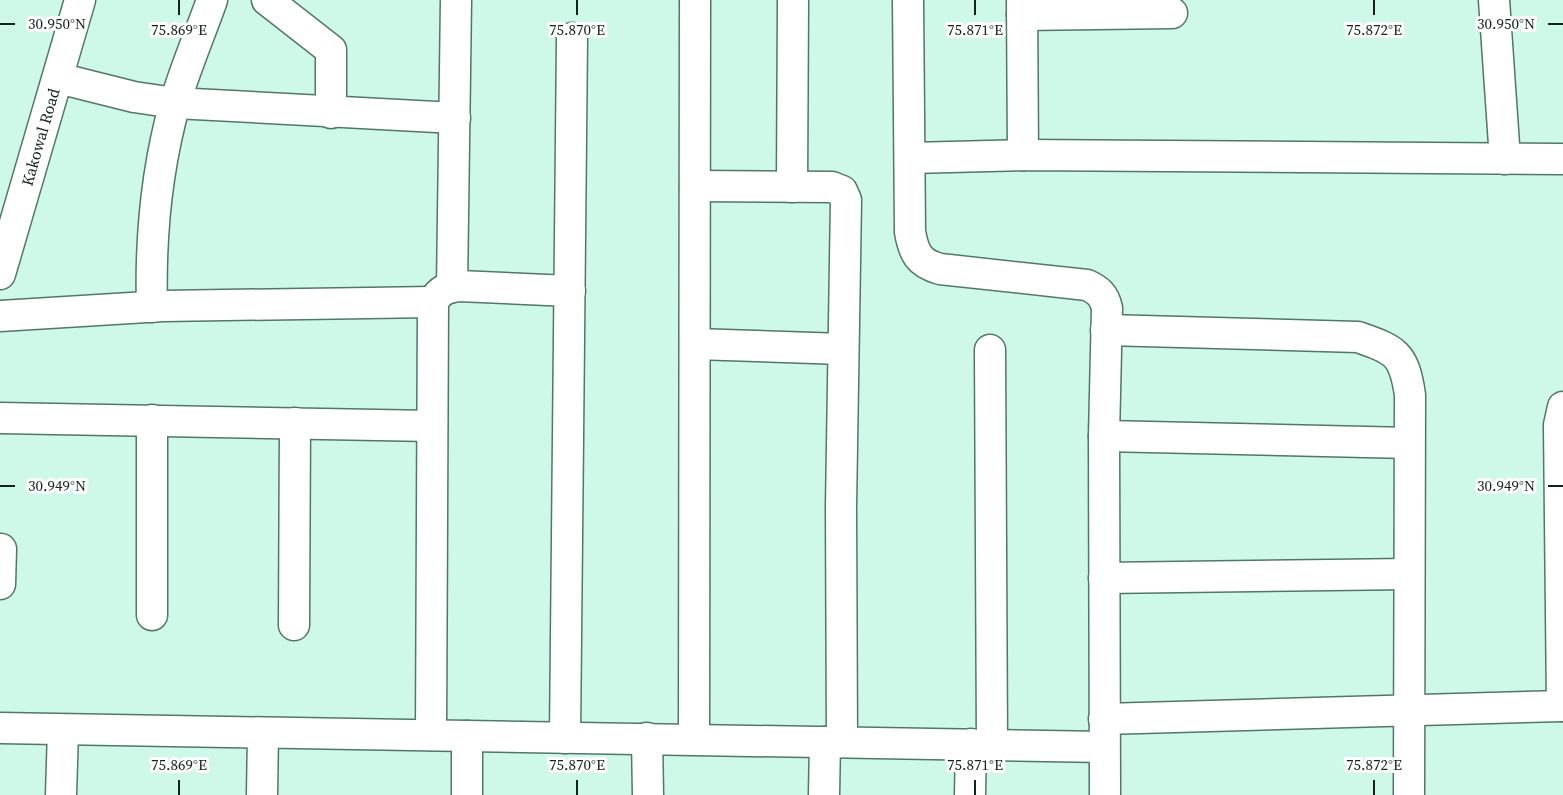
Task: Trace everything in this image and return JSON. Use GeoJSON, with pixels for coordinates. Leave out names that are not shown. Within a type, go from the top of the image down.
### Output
{"type":"FeatureCollection","features":[{"type":"Feature","properties":{"kind":"street","name":"Kakowal Road"},"geometry":{"type":"LineString","coordinates":[[0,274],[11,201],[58,78],[80,0]]}},
{"type":"Feature","properties":{"kind":"street"},"geometry":{"type":"LineString","coordinates":[[152,307],[151,253],[155,200],[176,103],[212,0]]}},
{"type":"Feature","properties":{"kind":"street"},"geometry":{"type":"LineString","coordinates":[[267,0],[331,50],[331,113]]}},
{"type":"Feature","properties":{"kind":"street"},"geometry":{"type":"LineString","coordinates":[[431,735],[432,426],[455,118],[456,0]]}},
{"type":"Feature","properties":{"kind":"street"},"geometry":{"type":"LineString","coordinates":[[693,739],[695,0]]}},
{"type":"Feature","properties":{"kind":"street"},"geometry":{"type":"LineString","coordinates":[[792,187],[793,0]]}},
{"type":"Feature","properties":{"kind":"street"},"geometry":{"type":"LineString","coordinates":[[908,0],[910,232],[913,251],[924,264],[940,269],[1086,285],[1098,290],[1104,297],[1106,330],[1105,795]]}},
{"type":"Feature","properties":{"kind":"street"},"geometry":{"type":"LineString","coordinates":[[1494,0],[1505,159]]}},
{"type":"Feature","properties":{"kind":"street"},"geometry":{"type":"LineString","coordinates":[[1023,155],[1022,7],[1172,13]]}},
{"type":"Feature","properties":{"kind":"street"},"geometry":{"type":"LineString","coordinates":[[564,738],[572,38]]}},
{"type":"Feature","properties":{"kind":"street"},"geometry":{"type":"LineString","coordinates":[[58,78],[135,98],[176,103],[455,118]]}},
{"type":"Feature","properties":{"kind":"street"},"geometry":{"type":"LineString","coordinates":[[910,158],[1023,155],[1563,159]]}},
{"type":"Feature","properties":{"kind":"street"},"geometry":{"type":"LineString","coordinates":[[695,186],[832,187],[842,191],[846,200],[833,742],[824,795]]}},
{"type":"Feature","properties":{"kind":"street"},"geometry":{"type":"LineString","coordinates":[[0,316],[152,307],[570,291]]}},
{"type":"Feature","properties":{"kind":"street"},"geometry":{"type":"LineString","coordinates":[[1106,330],[1358,337],[1389,348],[1406,368],[1410,394],[1409,795]]}},
{"type":"Feature","properties":{"kind":"street"},"geometry":{"type":"LineString","coordinates":[[695,344],[843,349]]}},
{"type":"Feature","properties":{"kind":"street"},"geometry":{"type":"LineString","coordinates":[[970,795],[981,744],[990,350]]}},
{"type":"Feature","properties":{"kind":"street"},"geometry":{"type":"LineString","coordinates":[[0,728],[981,744],[1409,712],[1562,706],[1559,425],[1563,407]]}},
{"type":"Feature","properties":{"kind":"street"},"geometry":{"type":"LineString","coordinates":[[0,418],[432,426]]}},
{"type":"Feature","properties":{"kind":"street"},"geometry":{"type":"LineString","coordinates":[[152,420],[152,615]]}},
{"type":"Feature","properties":{"kind":"street"},"geometry":{"type":"LineString","coordinates":[[294,626],[295,423]]}},
{"type":"Feature","properties":{"kind":"street"},"geometry":{"type":"LineString","coordinates":[[1104,436],[1409,443]]}},
{"type":"Feature","properties":{"kind":"street"},"geometry":{"type":"LineString","coordinates":[[0,584],[1,549]]}},
{"type":"Feature","properties":{"kind":"street"},"geometry":{"type":"LineString","coordinates":[[1104,578],[1409,574]]}},
{"type":"Feature","properties":{"kind":"street"},"geometry":{"type":"LineString","coordinates":[[61,795],[63,730]]}},
{"type":"Feature","properties":{"kind":"street"},"geometry":{"type":"LineString","coordinates":[[262,795],[263,733]]}},
{"type":"Feature","properties":{"kind":"street"},"geometry":{"type":"LineString","coordinates":[[467,736],[467,795]]}},
{"type":"Feature","properties":{"kind":"street"},"geometry":{"type":"LineString","coordinates":[[647,738],[648,795]]}}]}
